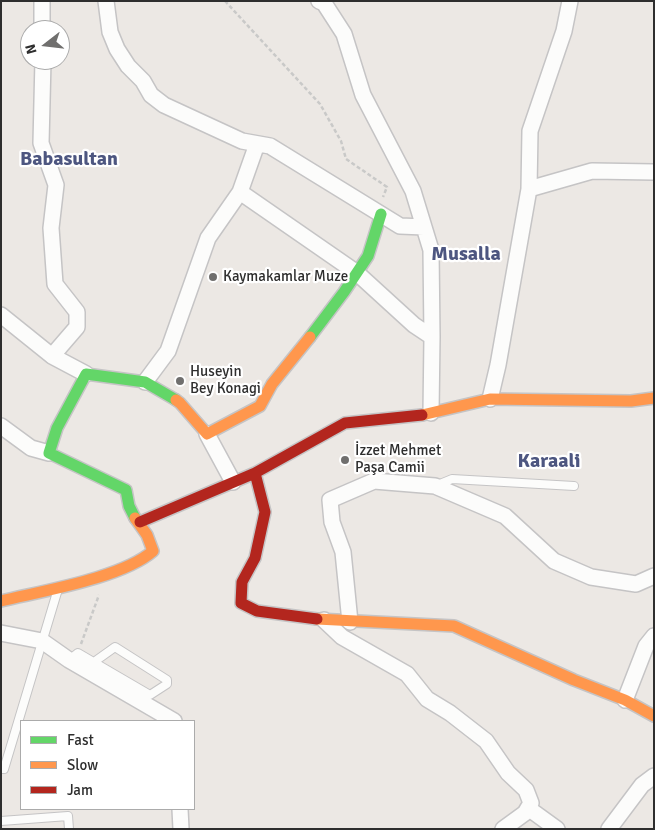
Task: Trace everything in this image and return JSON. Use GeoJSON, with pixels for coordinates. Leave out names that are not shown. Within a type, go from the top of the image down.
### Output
{"type":"FeatureCollection","features":[{"type":"Feature","properties":{"kind":"street"},"geometry":{"type":"LineString","coordinates":[[42,1],[42,20]]}},
{"type":"Feature","properties":{"kind":"street"},"geometry":{"type":"LineString","coordinates":[[106,1],[110,32],[117,49],[151,94],[164,105],[242,141],[270,146],[400,226],[424,227]]}},
{"type":"Feature","properties":{"kind":"street"},"geometry":{"type":"LineString","coordinates":[[319,1],[324,3],[344,34],[363,96],[413,191],[431,250],[431,413]]}},
{"type":"Feature","properties":{"kind":"street"},"geometry":{"type":"LineString","coordinates":[[490,398],[498,365],[529,189],[530,131],[564,31],[570,1]]}},
{"type":"Feature","properties":{"kind":"street"},"geometry":{"type":"LineString","coordinates":[[43,70],[41,143],[56,185],[51,228],[55,284],[77,312],[77,327],[52,356]]}},
{"type":"Feature","properties":{"kind":"street"},"geometry":{"type":"LineString","coordinates":[[145,382],[168,351],[208,238],[240,192],[257,144]]}},
{"type":"Feature","properties":{"kind":"street"},"geometry":{"type":"LineString","coordinates":[[529,189],[592,172],[654,172]]}},
{"type":"Feature","properties":{"kind":"street"},"geometry":{"type":"LineString","coordinates":[[240,192],[357,273],[414,325],[432,337]]}},
{"type":"Feature","properties":{"kind":"street"},"geometry":{"type":"LineString","coordinates":[[207,434],[260,406],[272,384],[306,343],[368,256],[381,214]]}},
{"type":"Feature","properties":{"kind":"street"},"geometry":{"type":"LineString","coordinates":[[1,315],[52,356],[86,374],[145,382],[180,403],[207,434],[233,482]]}},
{"type":"Feature","properties":{"kind":"street"},"geometry":{"type":"LineString","coordinates":[[49,453],[57,428],[86,374]]}},
{"type":"Feature","properties":{"kind":"street"},"geometry":{"type":"LineString","coordinates":[[140,522],[255,473],[332,428],[345,423],[431,413],[490,398],[631,401],[654,398]]}},
{"type":"Feature","properties":{"kind":"street"},"geometry":{"type":"LineString","coordinates":[[1,426],[30,448],[49,453],[126,490],[125,496],[128,506],[152,541],[153,551],[145,558],[132,564],[84,581],[1,601]]}},
{"type":"Feature","properties":{"kind":"street"},"geometry":{"type":"LineString","coordinates":[[255,473],[265,512],[255,558],[242,582],[240,603],[257,611],[324,620],[454,626],[574,680],[625,700],[654,716]]}},
{"type":"Feature","properties":{"kind":"street"},"geometry":{"type":"LineString","coordinates":[[350,622],[343,552],[332,522],[330,500],[374,481],[435,486],[505,516],[554,561],[591,577],[636,584],[654,576]]}},
{"type":"Feature","properties":{"kind":"street"},"geometry":{"type":"LineString","coordinates":[[324,620],[342,637],[407,674],[427,699],[450,713],[486,741],[508,773],[526,790],[531,803],[525,813],[503,829]]}},
{"type":"Feature","properties":{"kind":"street"},"geometry":{"type":"LineString","coordinates":[[1,633],[42,641],[73,656],[172,720]]}},
{"type":"Feature","properties":{"kind":"street"},"geometry":{"type":"LineString","coordinates":[[625,700],[646,646],[654,636]]}},
{"type":"Feature","properties":{"kind":"street"},"geometry":{"type":"LineString","coordinates":[[609,829],[642,786],[654,776]]}},
{"type":"Feature","properties":{"kind":"street"},"geometry":{"type":"LineString","coordinates":[[528,808],[557,829]]}},
{"type":"Feature","properties":{"kind":"street"},"geometry":{"type":"LineString","coordinates":[[180,810],[181,829]]}},
{"type":"Feature","properties":{"kind":"lane"},"geometry":{"type":"LineString","coordinates":[[435,486],[452,479],[574,486]]}},
{"type":"Feature","properties":{"kind":"lane"},"geometry":{"type":"LineString","coordinates":[[1,769],[4,769],[58,587]]}},
{"type":"Feature","properties":{"kind":"lane"},"geometry":{"type":"LineString","coordinates":[[73,656],[94,662],[150,695],[167,684],[167,680],[115,647],[94,662]]}},
{"type":"Feature","properties":{"kind":"lane"},"geometry":{"type":"LineString","coordinates":[[1,821],[68,816],[69,829]]}},
{"type":"Feature","properties":{"kind":"path"},"geometry":{"type":"LineString","coordinates":[[225,1],[320,104],[341,141],[346,159],[387,187],[382,199],[376,196]]}},
{"type":"Feature","properties":{"kind":"path"},"geometry":{"type":"LineString","coordinates":[[73,656],[108,572]]}},
{"type":"Feature","properties":{"kind":"traffic: fast"},"geometry":{"type":"LineString","coordinates":[[310,337],[368,256],[381,214]]}},
{"type":"Feature","properties":{"kind":"traffic: fast"},"geometry":{"type":"LineString","coordinates":[[135,518],[129,506],[126,490],[49,453],[57,428],[86,374],[145,382],[176,400]]}},
{"type":"Feature","properties":{"kind":"traffic: slow"},"geometry":{"type":"LineString","coordinates":[[176,400],[207,434],[260,406],[272,384],[310,337]]}},
{"type":"Feature","properties":{"kind":"traffic: slow"},"geometry":{"type":"LineString","coordinates":[[422,415],[490,399],[631,401],[654,398]]}},
{"type":"Feature","properties":{"kind":"traffic: slow"},"geometry":{"type":"LineString","coordinates":[[1,601],[102,576],[122,569],[139,560],[153,551],[147,535],[135,518]]}},
{"type":"Feature","properties":{"kind":"traffic: slow"},"geometry":{"type":"LineString","coordinates":[[317,619],[454,626],[574,680],[625,700],[654,716]]}},
{"type":"Feature","properties":{"kind":"traffic: jam"},"geometry":{"type":"LineString","coordinates":[[140,522],[255,473],[345,423],[422,415]]}},
{"type":"Feature","properties":{"kind":"traffic: jam"},"geometry":{"type":"LineString","coordinates":[[255,473],[265,512],[255,558],[242,582],[241,603],[257,611],[317,619]]}},
{"type":"Feature","properties":{"kind":"place","name":"Kaymakamlar Muze"},"geometry":{"type":"Point","coordinates":[213,277]}},
{"type":"Feature","properties":{"kind":"place","name":"Huseyin Bey Konagi"},"geometry":{"type":"Point","coordinates":[180,381]}},
{"type":"Feature","properties":{"kind":"place","name":"İzzet Mehmet Paşa Camii"},"geometry":{"type":"Point","coordinates":[345,460]}},
{"type":"Feature","properties":{"kind":"district","name":"Babasultan"},"geometry":{"type":"Point","coordinates":[69,160]}},
{"type":"Feature","properties":{"kind":"district","name":"Musalla"},"geometry":{"type":"Point","coordinates":[466,255]}},
{"type":"Feature","properties":{"kind":"district","name":"Karaali"},"geometry":{"type":"Point","coordinates":[549,462]}}]}
